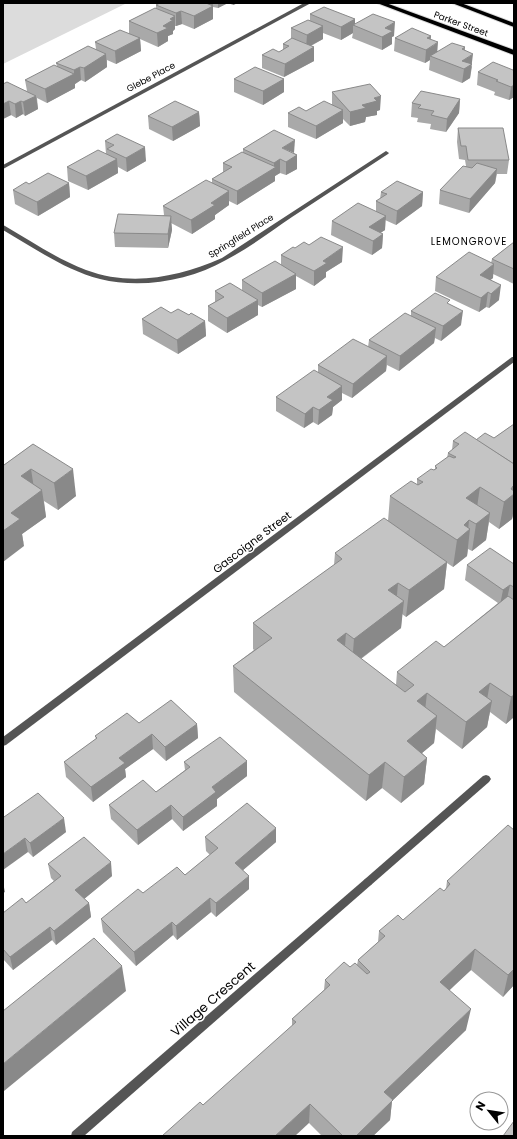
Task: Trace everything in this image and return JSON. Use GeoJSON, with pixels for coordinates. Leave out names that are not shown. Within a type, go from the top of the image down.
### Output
{"type":"FeatureCollection","features":[{"type":"Feature","properties":{"kind":"highway","name":"Parker Street"},"geometry":{"type":"LineString","coordinates":[[380,3],[514,53]]}},
{"type":"Feature","properties":{"kind":"highway","name":"Parker Street"},"geometry":{"type":"LineString","coordinates":[[454,3],[514,25]]}},
{"type":"Feature","properties":{"kind":"street","name":"Glebe Place"},"geometry":{"type":"LineString","coordinates":[[3,167],[308,3]]}},
{"type":"Feature","properties":{"kind":"street","name":"Springfield Place"},"geometry":{"type":"LineString","coordinates":[[3,227],[64,262],[90,274],[122,280],[166,279],[197,271],[224,259],[386,154]]}},
{"type":"Feature","properties":{"kind":"street","name":"Gascoigne Street"},"geometry":{"type":"LineString","coordinates":[[3,742],[514,360]]}},
{"type":"Feature","properties":{"kind":"street","name":"Village Crescent"},"geometry":{"type":"LineString","coordinates":[[76,1136],[486,779]]}},
{"type":"Feature","properties":{"kind":"shaded area"},"geometry":{"type":"Polygon","coordinates":[[[3,3],[127,3],[3,64],[3,3]]]}},
{"type":"Feature","properties":{"kind":"building"},"geometry":{"type":"Polygon","coordinates":[[[160,3],[206,3],[213,6],[194,16],[181,11],[176,13],[156,5],[160,3]]]}},
{"type":"Feature","properties":{"kind":"building"},"geometry":{"type":"Polygon","coordinates":[[[324,7],[355,19],[341,27],[310,14],[324,7]]]}},
{"type":"Feature","properties":{"kind":"building"},"geometry":{"type":"Polygon","coordinates":[[[155,8],[175,16],[170,19],[173,20],[163,26],[168,28],[157,33],[129,21],[155,8]]]}},
{"type":"Feature","properties":{"kind":"building"},"geometry":{"type":"Polygon","coordinates":[[[373,14],[395,22],[385,28],[393,31],[382,37],[353,25],[373,14]]]}},
{"type":"Feature","properties":{"kind":"building"},"geometry":{"type":"Polygon","coordinates":[[[308,20],[323,26],[307,35],[291,28],[308,20]]]}},
{"type":"Feature","properties":{"kind":"building"},"geometry":{"type":"Polygon","coordinates":[[[412,28],[431,36],[427,38],[438,42],[426,50],[395,38],[412,28]]]}},
{"type":"Feature","properties":{"kind":"building"},"geometry":{"type":"Polygon","coordinates":[[[120,30],[140,38],[115,51],[95,42],[120,30]]]}},
{"type":"Feature","properties":{"kind":"building"},"geometry":{"type":"Polygon","coordinates":[[[292,38],[314,47],[285,64],[262,55],[273,49],[279,52],[289,46],[283,44],[292,38]]]}},
{"type":"Feature","properties":{"kind":"building"},"geometry":{"type":"Polygon","coordinates":[[[452,43],[465,47],[462,49],[473,54],[462,61],[472,64],[464,69],[430,56],[452,43]]]}},
{"type":"Feature","properties":{"kind":"building"},"geometry":{"type":"Polygon","coordinates":[[[88,46],[106,54],[84,68],[80,67],[74,70],[56,63],[88,46]]]}},
{"type":"Feature","properties":{"kind":"building"},"geometry":{"type":"Polygon","coordinates":[[[493,62],[514,70],[514,85],[511,87],[478,72],[493,62]]]}},
{"type":"Feature","properties":{"kind":"building"},"geometry":{"type":"Polygon","coordinates":[[[54,65],[74,74],[45,89],[25,80],[54,65]]]}},
{"type":"Feature","properties":{"kind":"building"},"geometry":{"type":"Polygon","coordinates":[[[255,67],[284,79],[263,91],[234,79],[255,67]]]}},
{"type":"Feature","properties":{"kind":"building"},"geometry":{"type":"Polygon","coordinates":[[[7,82],[36,96],[15,104],[9,101],[3,104],[3,84],[7,82]]]}},
{"type":"Feature","properties":{"kind":"building"},"geometry":{"type":"Polygon","coordinates":[[[370,84],[381,96],[374,98],[377,101],[362,105],[366,108],[350,112],[332,92],[370,84]]]}},
{"type":"Feature","properties":{"kind":"building"},"geometry":{"type":"Polygon","coordinates":[[[421,91],[460,99],[447,119],[431,115],[434,111],[418,108],[421,105],[412,103],[421,91]]]}},
{"type":"Feature","properties":{"kind":"building"},"geometry":{"type":"Polygon","coordinates":[[[175,101],[199,112],[172,127],[148,116],[175,101]]]}},
{"type":"Feature","properties":{"kind":"building"},"geometry":{"type":"Polygon","coordinates":[[[324,101],[343,110],[316,126],[288,113],[299,107],[306,111],[324,101]]]}},
{"type":"Feature","properties":{"kind":"building"},"geometry":{"type":"Polygon","coordinates":[[[458,128],[503,128],[509,160],[468,160],[466,146],[461,146],[458,128]]]}},
{"type":"Feature","properties":{"kind":"building"},"geometry":{"type":"Polygon","coordinates":[[[274,130],[295,140],[282,148],[297,155],[286,162],[280,159],[274,163],[243,149],[274,130]]]}},
{"type":"Feature","properties":{"kind":"building"},"geometry":{"type":"Polygon","coordinates":[[[117,134],[145,147],[126,158],[107,149],[114,145],[105,141],[117,134]]]}},
{"type":"Feature","properties":{"kind":"building"},"geometry":{"type":"Polygon","coordinates":[[[98,150],[117,159],[86,176],[67,167],[98,150]]]}},
{"type":"Feature","properties":{"kind":"building"},"geometry":{"type":"Polygon","coordinates":[[[242,152],[276,167],[237,191],[212,179],[232,167],[223,163],[242,152]]]}},
{"type":"Feature","properties":{"kind":"building"},"geometry":{"type":"Polygon","coordinates":[[[477,163],[497,169],[470,199],[440,190],[463,166],[472,168],[477,163]]]}},
{"type":"Feature","properties":{"kind":"building"},"geometry":{"type":"Polygon","coordinates":[[[48,173],[69,183],[37,202],[13,190],[26,182],[29,184],[48,173]]]}},
{"type":"Feature","properties":{"kind":"building"},"geometry":{"type":"Polygon","coordinates":[[[206,180],[229,191],[211,203],[215,205],[191,220],[163,206],[206,180]]]}},
{"type":"Feature","properties":{"kind":"building"},"geometry":{"type":"Polygon","coordinates":[[[397,181],[423,192],[397,211],[376,201],[387,194],[381,192],[397,181]]]}},
{"type":"Feature","properties":{"kind":"building"},"geometry":{"type":"Polygon","coordinates":[[[358,203],[386,216],[369,227],[383,234],[373,241],[332,221],[358,203]]]}},
{"type":"Feature","properties":{"kind":"building"},"geometry":{"type":"Polygon","coordinates":[[[118,214],[171,216],[168,234],[114,233],[118,214]]]}},
{"type":"Feature","properties":{"kind":"building"},"geometry":{"type":"Polygon","coordinates":[[[321,237],[343,247],[323,261],[327,263],[314,271],[281,255],[304,242],[309,245],[321,237]]]}},
{"type":"Feature","properties":{"kind":"building"},"geometry":{"type":"Polygon","coordinates":[[[514,242],[514,269],[492,259],[514,242]]]}},
{"type":"Feature","properties":{"kind":"building"},"geometry":{"type":"Polygon","coordinates":[[[469,252],[494,264],[480,275],[501,285],[491,294],[488,292],[481,298],[436,277],[469,252]]]}},
{"type":"Feature","properties":{"kind":"building"},"geometry":{"type":"Polygon","coordinates":[[[275,261],[296,274],[262,293],[242,280],[275,261]]]}},
{"type":"Feature","properties":{"kind":"building"},"geometry":{"type":"Polygon","coordinates":[[[230,283],[258,300],[227,318],[208,306],[224,297],[215,291],[230,283]]]}},
{"type":"Feature","properties":{"kind":"building"},"geometry":{"type":"Polygon","coordinates":[[[435,293],[450,300],[447,303],[463,311],[443,326],[411,311],[435,293]]]}},
{"type":"Feature","properties":{"kind":"building"},"geometry":{"type":"Polygon","coordinates":[[[161,307],[171,313],[178,309],[189,315],[191,313],[205,321],[177,340],[142,319],[161,307]]]}},
{"type":"Feature","properties":{"kind":"building"},"geometry":{"type":"Polygon","coordinates":[[[405,313],[436,328],[400,356],[369,340],[405,313]]]}},
{"type":"Feature","properties":{"kind":"building"},"geometry":{"type":"Polygon","coordinates":[[[353,339],[387,356],[353,384],[318,365],[353,339]]]}},
{"type":"Feature","properties":{"kind":"building"},"geometry":{"type":"Polygon","coordinates":[[[314,370],[342,386],[327,397],[333,400],[319,410],[313,407],[305,414],[276,397],[314,370]]]}},
{"type":"Feature","properties":{"kind":"building"},"geometry":{"type":"Polygon","coordinates":[[[514,424],[514,464],[476,440],[485,433],[494,438],[514,424]]]}},
{"type":"Feature","properties":{"kind":"building"},"geometry":{"type":"Polygon","coordinates":[[[465,432],[514,464],[514,487],[513,486],[511,489],[514,491],[514,494],[504,502],[480,487],[466,498],[490,513],[476,524],[469,520],[464,525],[470,529],[457,540],[390,496],[411,481],[418,485],[423,482],[417,479],[431,469],[434,470],[437,468],[435,466],[449,456],[454,458],[456,457],[448,453],[459,444],[453,441],[465,432]]]}},
{"type":"Feature","properties":{"kind":"building"},"geometry":{"type":"Polygon","coordinates":[[[33,444],[73,469],[54,483],[31,469],[21,476],[42,490],[11,513],[20,519],[3,531],[3,464],[4,465],[33,444]]]}},
{"type":"Feature","properties":{"kind":"building"},"geometry":{"type":"Polygon","coordinates":[[[384,518],[447,562],[409,590],[398,583],[388,590],[404,601],[354,639],[346,633],[337,640],[405,692],[414,685],[397,672],[436,641],[444,647],[508,596],[514,600],[514,695],[511,697],[490,683],[479,692],[492,701],[466,722],[427,693],[417,701],[437,716],[407,741],[427,758],[404,777],[385,762],[369,775],[233,666],[272,638],[253,623],[342,559],[335,553],[384,518]]]}},
{"type":"Feature","properties":{"kind":"building"},"geometry":{"type":"Polygon","coordinates":[[[490,548],[514,564],[514,587],[510,585],[503,590],[467,565],[490,548]]]}},
{"type":"Feature","properties":{"kind":"building"},"geometry":{"type":"Polygon","coordinates":[[[171,700],[197,724],[165,747],[152,734],[119,758],[125,763],[91,787],[64,762],[97,738],[95,736],[127,713],[139,723],[171,700]]]}},
{"type":"Feature","properties":{"kind":"building"},"geometry":{"type":"Polygon","coordinates":[[[220,737],[247,761],[212,787],[216,792],[183,817],[171,805],[137,830],[109,805],[143,780],[156,792],[190,767],[184,762],[220,737]]]}},
{"type":"Feature","properties":{"kind":"building"},"geometry":{"type":"Polygon","coordinates":[[[38,793],[64,818],[30,843],[25,838],[3,854],[3,815],[4,817],[38,793]]]}},
{"type":"Feature","properties":{"kind":"building"},"geometry":{"type":"Polygon","coordinates":[[[247,803],[276,828],[235,863],[249,876],[216,903],[210,898],[176,926],[172,922],[134,952],[101,919],[138,889],[143,893],[177,867],[185,875],[218,848],[205,837],[247,803]]]}},
{"type":"Feature","properties":{"kind":"building"},"geometry":{"type":"Polygon","coordinates":[[[508,825],[514,830],[514,969],[508,975],[475,949],[440,982],[471,1009],[384,1092],[393,1100],[356,1136],[343,1136],[310,1104],[275,1136],[162,1136],[200,1102],[203,1105],[296,1022],[292,1019],[330,985],[325,980],[344,962],[350,967],[355,963],[367,974],[370,972],[358,960],[385,936],[379,931],[398,915],[403,920],[440,888],[444,891],[450,884],[447,881],[508,825]]]}},
{"type":"Feature","properties":{"kind":"building"},"geometry":{"type":"Polygon","coordinates":[[[84,837],[111,862],[75,890],[89,903],[54,931],[50,927],[10,957],[3,949],[3,913],[22,898],[26,903],[61,876],[48,864],[84,837]]]}},
{"type":"Feature","properties":{"kind":"building"},"geometry":{"type":"Polygon","coordinates":[[[94,938],[122,966],[3,1064],[3,1011],[94,938]]]}},
{"type":"Feature","properties":{"kind":"building"},"geometry":{"type":"Polygon","coordinates":[[[514,1121],[514,1136],[503,1136],[507,1131],[509,1131],[509,1128],[514,1121]]]}},
{"type":"Feature","properties":{"kind":"district","name":"LEMONGROVE"},"geometry":{"type":"Point","coordinates":[469,241]}}]}
